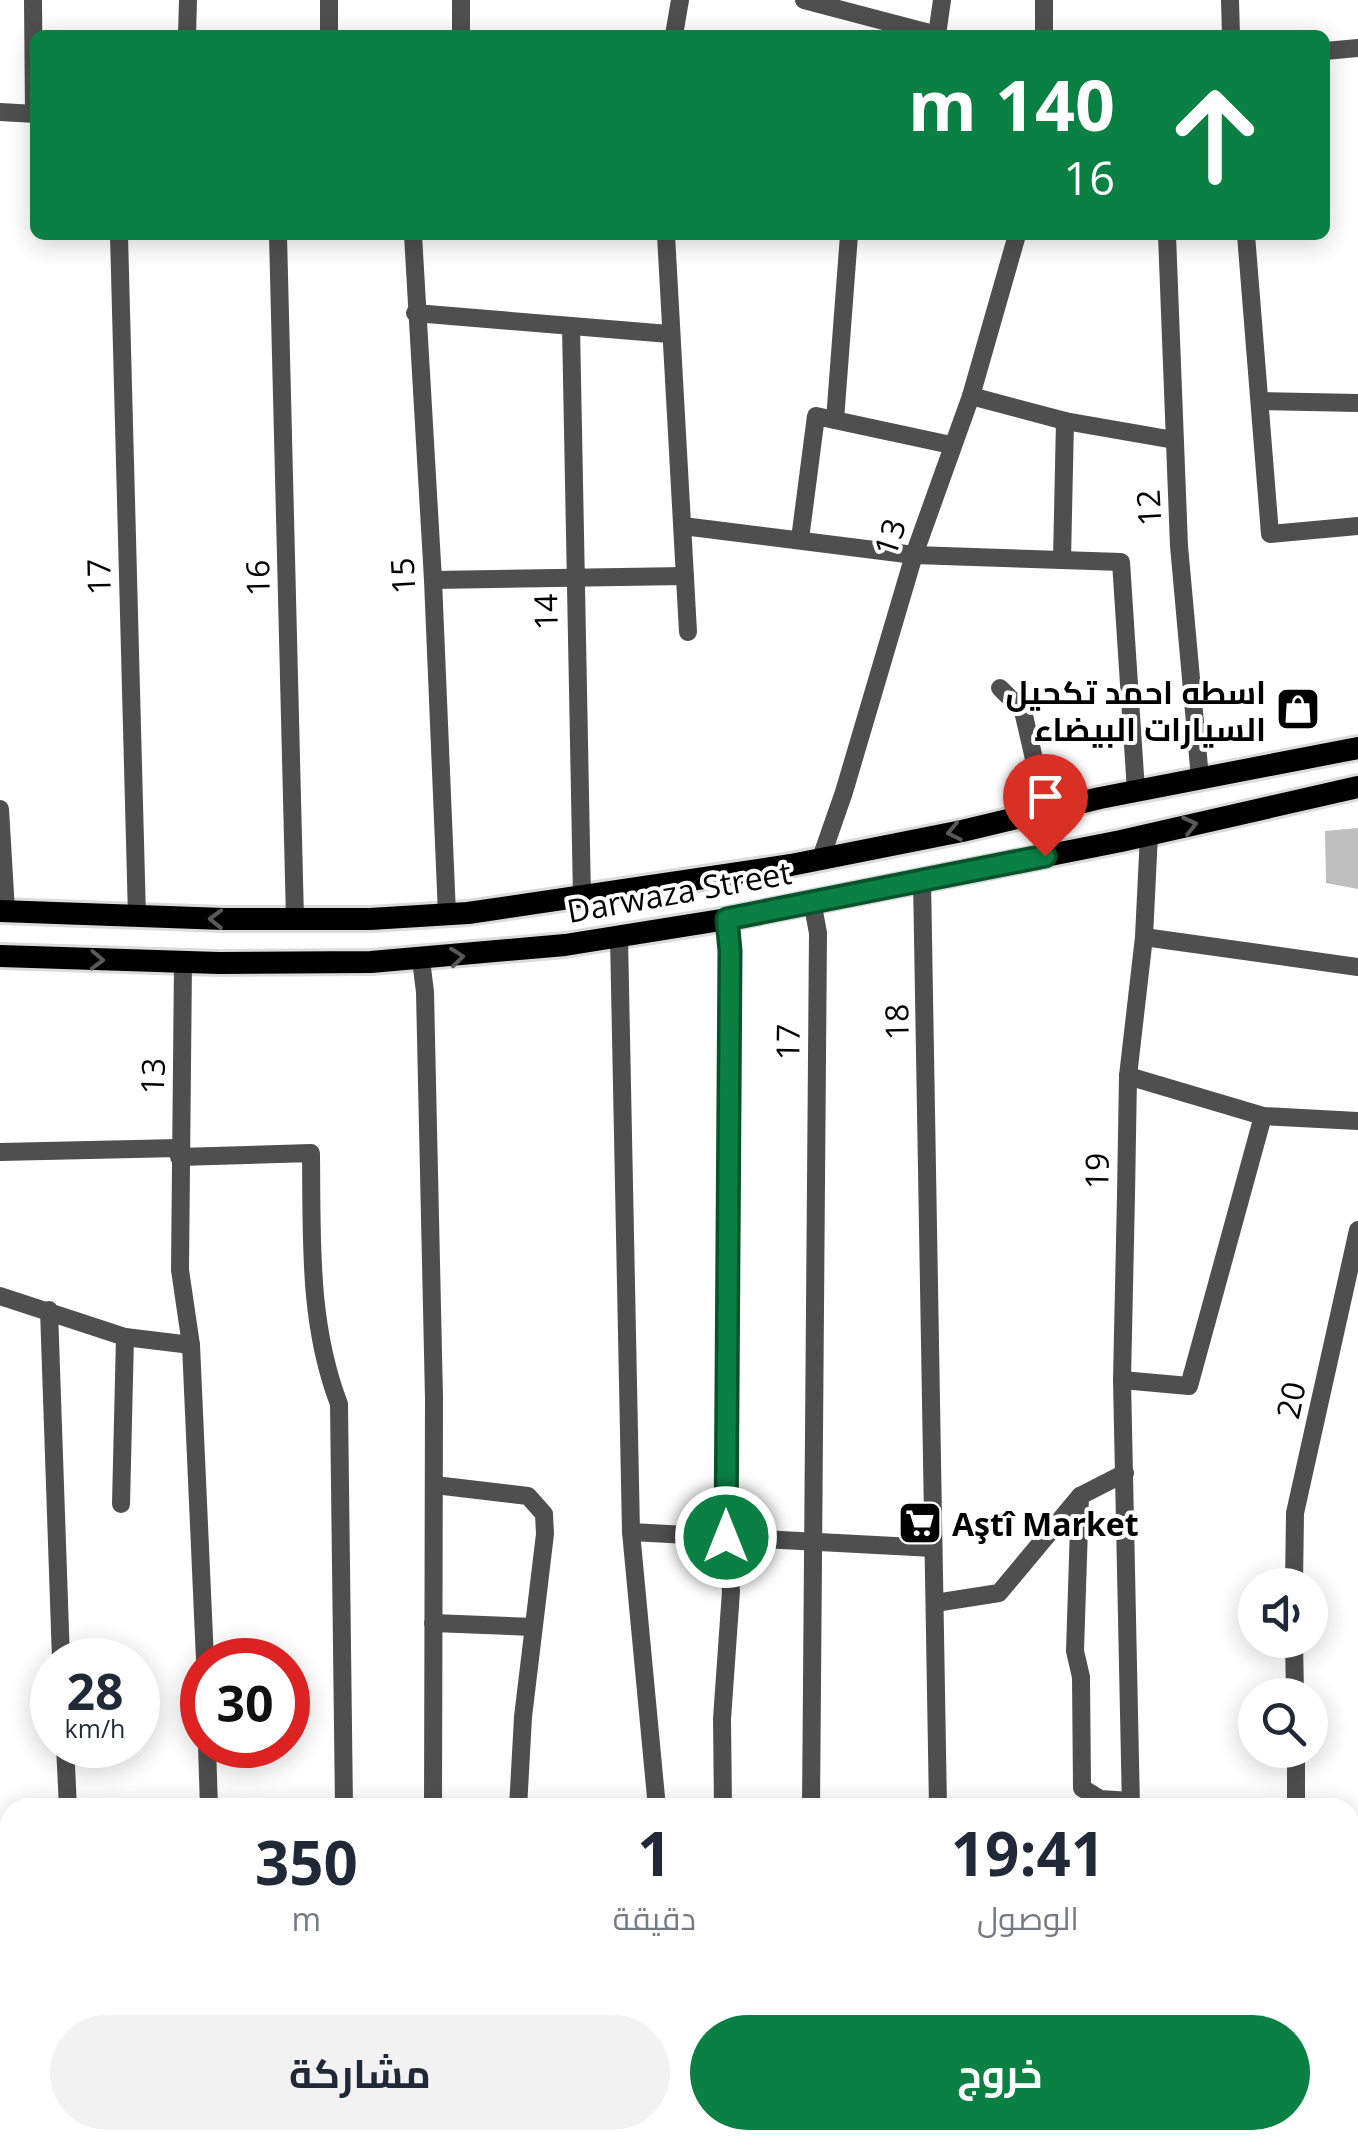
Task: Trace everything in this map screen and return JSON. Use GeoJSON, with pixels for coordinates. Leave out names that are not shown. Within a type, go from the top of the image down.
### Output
{"type":"FeatureCollection","features":[{"type":"Feature","properties":{"kind":"main road","name":"Darwaza Street"},"geometry":{"type":"LineString","coordinates":[[3,911],[263,919],[448,915],[582,898],[821,858],[1358,748]]}},
{"type":"Feature","properties":{"kind":"main road","name":"Darwaza Street"},"geometry":{"type":"LineString","coordinates":[[0,956],[264,963],[420,960],[619,937],[1149,834],[1358,787]]}},
{"type":"Feature","properties":{"kind":"main road"},"geometry":{"type":"LineString","coordinates":[[263,919],[264,963]]}},
{"type":"Feature","properties":{"kind":"street"},"geometry":{"type":"LineString","coordinates":[[33,0],[33,30]]}},
{"type":"Feature","properties":{"kind":"street"},"geometry":{"type":"LineString","coordinates":[[187,30],[188,0]]}},
{"type":"Feature","properties":{"kind":"street"},"geometry":{"type":"LineString","coordinates":[[329,0],[329,30]]}},
{"type":"Feature","properties":{"kind":"street"},"geometry":{"type":"LineString","coordinates":[[460,0],[460,30]]}},
{"type":"Feature","properties":{"kind":"street"},"geometry":{"type":"LineString","coordinates":[[675,30],[680,0]]}},
{"type":"Feature","properties":{"kind":"street"},"geometry":{"type":"LineString","coordinates":[[804,0],[864,27],[891,30]]}},
{"type":"Feature","properties":{"kind":"street"},"geometry":{"type":"LineString","coordinates":[[938,30],[942,0]]}},
{"type":"Feature","properties":{"kind":"street"},"geometry":{"type":"LineString","coordinates":[[1044,0],[1044,30]]}},
{"type":"Feature","properties":{"kind":"street"},"geometry":{"type":"LineString","coordinates":[[1230,0],[1230,30]]}},
{"type":"Feature","properties":{"kind":"street"},"geometry":{"type":"LineString","coordinates":[[1330,51],[1358,48]]}},
{"type":"Feature","properties":{"kind":"street"},"geometry":{"type":"LineString","coordinates":[[0,112],[30,114]]}},
{"type":"Feature","properties":{"kind":"street","name":"17"},"geometry":{"type":"LineString","coordinates":[[119,240],[137,917]]}},
{"type":"Feature","properties":{"kind":"street","name":"16"},"geometry":{"type":"LineString","coordinates":[[278,240],[295,919]]}},
{"type":"Feature","properties":{"kind":"street","name":"15"},"geometry":{"type":"LineString","coordinates":[[412,240],[448,915]]}},
{"type":"Feature","properties":{"kind":"street"},"geometry":{"type":"LineString","coordinates":[[666,240],[688,632]]}},
{"type":"Feature","properties":{"kind":"street"},"geometry":{"type":"LineString","coordinates":[[835,420],[849,240]]}},
{"type":"Feature","properties":{"kind":"street","name":"13"},"geometry":{"type":"LineString","coordinates":[[821,858],[914,555],[971,396],[1017,240]]}},
{"type":"Feature","properties":{"kind":"street","name":"12"},"geometry":{"type":"LineString","coordinates":[[1167,240],[1179,546],[1200,778]]}},
{"type":"Feature","properties":{"kind":"street"},"geometry":{"type":"LineString","coordinates":[[1246,240],[1270,534],[1358,526]]}},
{"type":"Feature","properties":{"kind":"street"},"geometry":{"type":"LineString","coordinates":[[415,312],[669,334]]}},
{"type":"Feature","properties":{"kind":"street","name":"14"},"geometry":{"type":"LineString","coordinates":[[571,326],[582,898]]}},
{"type":"Feature","properties":{"kind":"street"},"geometry":{"type":"LineString","coordinates":[[971,396],[1065,420],[1174,440]]}},
{"type":"Feature","properties":{"kind":"street"},"geometry":{"type":"LineString","coordinates":[[1260,402],[1358,403]]}},
{"type":"Feature","properties":{"kind":"street"},"geometry":{"type":"LineString","coordinates":[[800,539],[816,416],[952,444]]}},
{"type":"Feature","properties":{"kind":"street"},"geometry":{"type":"LineString","coordinates":[[1062,560],[1065,420]]}},
{"type":"Feature","properties":{"kind":"street"},"geometry":{"type":"LineString","coordinates":[[683,526],[914,555],[1121,562],[1136,791]]}},
{"type":"Feature","properties":{"kind":"street"},"geometry":{"type":"LineString","coordinates":[[433,580],[685,576]]}},
{"type":"Feature","properties":{"kind":"street"},"geometry":{"type":"LineString","coordinates":[[1000,688],[1023,711],[1046,811]]}},
{"type":"Feature","properties":{"kind":"street"},"geometry":{"type":"LineString","coordinates":[[0,809],[3,911]]}},
{"type":"Feature","properties":{"kind":"street","name":"19"},"geometry":{"type":"LineString","coordinates":[[1131,1798],[1122,1380],[1128,1076],[1150,871],[1149,834]]}},
{"type":"Feature","properties":{"kind":"street","name":"18"},"geometry":{"type":"LineString","coordinates":[[922,879],[938,1798]]}},
{"type":"Feature","properties":{"kind":"street","name":"17"},"geometry":{"type":"LineString","coordinates":[[811,1798],[818,933],[812,900]]}},
{"type":"Feature","properties":{"kind":"street"},"geometry":{"type":"LineString","coordinates":[[724,1798],[722,1720],[731,1591],[726,1537],[730,951],[727,919]]}},
{"type":"Feature","properties":{"kind":"street"},"geometry":{"type":"LineString","coordinates":[[619,937],[631,1532],[657,1798]]}},
{"type":"Feature","properties":{"kind":"street"},"geometry":{"type":"LineString","coordinates":[[1144,937],[1358,967]]}},
{"type":"Feature","properties":{"kind":"street"},"geometry":{"type":"LineString","coordinates":[[420,960],[424,992],[434,1485],[432,1798]]}},
{"type":"Feature","properties":{"kind":"street","name":"13"},"geometry":{"type":"LineString","coordinates":[[184,962],[180,1270],[190,1345],[204,1638]]}},
{"type":"Feature","properties":{"kind":"street"},"geometry":{"type":"LineString","coordinates":[[1128,1076],[1263,1116],[1358,1121]]}},
{"type":"Feature","properties":{"kind":"street"},"geometry":{"type":"LineString","coordinates":[[1122,1380],[1189,1386],[1263,1116]]}},
{"type":"Feature","properties":{"kind":"street"},"geometry":{"type":"LineString","coordinates":[[0,1152],[312,1153],[312,1288],[325,1368],[339,1404],[344,1798]]}},
{"type":"Feature","properties":{"kind":"street","name":"20"},"geometry":{"type":"LineString","coordinates":[[1294,1568],[1295,1512],[1358,1230]]}},
{"type":"Feature","properties":{"kind":"street"},"geometry":{"type":"LineString","coordinates":[[0,1296],[125,1337],[190,1345]]}},
{"type":"Feature","properties":{"kind":"street"},"geometry":{"type":"LineString","coordinates":[[48,1310],[60,1638]]}},
{"type":"Feature","properties":{"kind":"street"},"geometry":{"type":"LineString","coordinates":[[121,1504],[125,1337]]}},
{"type":"Feature","properties":{"kind":"street"},"geometry":{"type":"LineString","coordinates":[[935,1603],[999,1593],[1080,1496],[1125,1473]]}},
{"type":"Feature","properties":{"kind":"street"},"geometry":{"type":"LineString","coordinates":[[434,1485],[528,1496],[544,1514],[519,1798]]}},
{"type":"Feature","properties":{"kind":"street"},"geometry":{"type":"LineString","coordinates":[[1080,1496],[1075,1651],[1081,1677],[1082,1788],[1098,1798]]}},
{"type":"Feature","properties":{"kind":"street"},"geometry":{"type":"LineString","coordinates":[[631,1532],[933,1548]]}},
{"type":"Feature","properties":{"kind":"street"},"geometry":{"type":"LineString","coordinates":[[433,1623],[533,1627]]}},
{"type":"Feature","properties":{"kind":"street"},"geometry":{"type":"LineString","coordinates":[[66,1768],[68,1798]]}},
{"type":"Feature","properties":{"kind":"street"},"geometry":{"type":"LineString","coordinates":[[207,1768],[208,1798]]}},
{"type":"Feature","properties":{"kind":"street"},"geometry":{"type":"LineString","coordinates":[[1296,1768],[1296,1798]]}},
{"type":"Feature","properties":{"kind":"building"},"geometry":{"type":"Polygon","coordinates":[[[1358,828],[1358,889],[1326,883],[1325,831],[1358,828]]]}},
{"type":"Feature","properties":{"kind":"place","name":"اسطه احمد تكحيل السيارات البيضاء"},"geometry":{"type":"Point","coordinates":[1298,709]}},
{"type":"Feature","properties":{"kind":"place","name":"Aştî Market"},"geometry":{"type":"Point","coordinates":[920,1523]}},
{"type":"Feature","properties":{"kind":"route"},"geometry":{"type":"LineString","coordinates":[[726,1537],[730,951],[727,919],[1045,856]]}}]}
